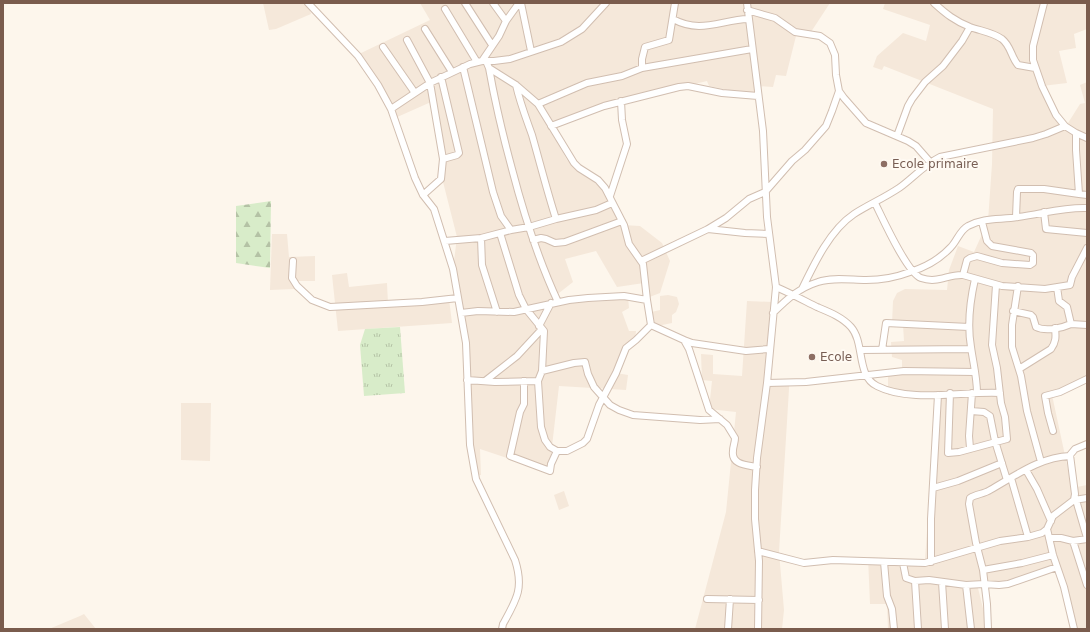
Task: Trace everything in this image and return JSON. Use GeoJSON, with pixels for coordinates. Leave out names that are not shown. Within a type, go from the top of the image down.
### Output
{"type":"FeatureCollection","features":[{"type":"Feature","properties":{"kind":"street"},"geometry":{"type":"LineString","coordinates":[[308,3],[358,56],[378,85],[391,109],[415,178],[423,195],[434,209],[445,242],[453,269],[466,343],[470,445],[476,479],[515,560],[520,574],[519,591],[502,629]]}},
{"type":"Feature","properties":{"kind":"street"},"geometry":{"type":"LineString","coordinates":[[465,3],[492,45]]}},
{"type":"Feature","properties":{"kind":"street"},"geometry":{"type":"LineString","coordinates":[[493,3],[506,21]]}},
{"type":"Feature","properties":{"kind":"street"},"geometry":{"type":"LineString","coordinates":[[482,61],[499,36],[506,21],[520,3]]}},
{"type":"Feature","properties":{"kind":"street"},"geometry":{"type":"LineString","coordinates":[[520,3],[532,51]]}},
{"type":"Feature","properties":{"kind":"street"},"geometry":{"type":"LineString","coordinates":[[391,109],[441,77],[463,67],[482,61],[504,60],[561,42],[575,34],[587,24],[606,3]]}},
{"type":"Feature","properties":{"kind":"street"},"geometry":{"type":"LineString","coordinates":[[642,68],[642,59],[645,47],[669,41],[675,3]]}},
{"type":"Feature","properties":{"kind":"street"},"geometry":{"type":"LineString","coordinates":[[934,3],[946,14],[970,27],[994,34],[1003,40],[1011,50],[1014,61],[1018,65],[1035,68]]}},
{"type":"Feature","properties":{"kind":"street"},"geometry":{"type":"LineString","coordinates":[[1044,3],[1033,46],[1033,60],[1035,68],[1056,115],[1065,126],[1087,138]]}},
{"type":"Feature","properties":{"kind":"street"},"geometry":{"type":"LineString","coordinates":[[641,261],[708,229],[726,218],[749,199],[765,192],[792,161],[805,150],[826,126],[838,91],[835,55],[830,43],[816,34],[795,32],[775,18],[747,6],[764,151],[765,192],[776,287],[755,490],[754,519],[758,551],[758,629]]}},
{"type":"Feature","properties":{"kind":"street"},"geometry":{"type":"LineString","coordinates":[[446,9],[488,68],[516,85],[538,104],[574,163],[598,180],[605,188],[622,221],[629,244],[641,261],[644,272],[651,325]]}},
{"type":"Feature","properties":{"kind":"street"},"geometry":{"type":"LineString","coordinates":[[673,20],[686,26],[694,26],[727,22],[734,19],[748,19]]}},
{"type":"Feature","properties":{"kind":"street"},"geometry":{"type":"LineString","coordinates":[[897,136],[912,99],[925,82],[943,66],[962,41],[970,27]]}},
{"type":"Feature","properties":{"kind":"street"},"geometry":{"type":"LineString","coordinates":[[425,29],[452,72]]}},
{"type":"Feature","properties":{"kind":"street"},"geometry":{"type":"LineString","coordinates":[[407,40],[430,84],[443,160],[441,179],[423,195]]}},
{"type":"Feature","properties":{"kind":"street"},"geometry":{"type":"LineString","coordinates":[[383,47],[416,94]]}},
{"type":"Feature","properties":{"kind":"street"},"geometry":{"type":"LineString","coordinates":[[538,104],[587,83],[622,76],[642,68],[752,49]]}},
{"type":"Feature","properties":{"kind":"street"},"geometry":{"type":"LineString","coordinates":[[463,67],[493,192],[501,216],[511,230]]}},
{"type":"Feature","properties":{"kind":"street"},"geometry":{"type":"LineString","coordinates":[[488,68],[517,190],[544,273],[558,302]]}},
{"type":"Feature","properties":{"kind":"street"},"geometry":{"type":"LineString","coordinates":[[441,77],[459,153],[443,160]]}},
{"type":"Feature","properties":{"kind":"street"},"geometry":{"type":"LineString","coordinates":[[516,85],[520,103],[531,134],[556,219]]}},
{"type":"Feature","properties":{"kind":"street"},"geometry":{"type":"LineString","coordinates":[[551,126],[621,101],[688,86],[716,92],[758,96]]}},
{"type":"Feature","properties":{"kind":"street"},"geometry":{"type":"LineString","coordinates":[[838,91],[866,123],[916,146],[930,162]]}},
{"type":"Feature","properties":{"kind":"street"},"geometry":{"type":"LineString","coordinates":[[610,196],[627,144],[622,120],[621,101]]}},
{"type":"Feature","properties":{"kind":"street"},"geometry":{"type":"LineString","coordinates":[[802,289],[815,262],[834,233],[852,215],[875,203],[905,184],[930,162],[940,157],[1033,138],[1065,126]]}},
{"type":"Feature","properties":{"kind":"street"},"geometry":{"type":"LineString","coordinates":[[1076,133],[1079,194]]}},
{"type":"Feature","properties":{"kind":"street"},"geometry":{"type":"LineString","coordinates":[[1016,217],[1016,192],[1018,189],[1044,190],[1087,195]]}},
{"type":"Feature","properties":{"kind":"street"},"geometry":{"type":"LineString","coordinates":[[445,242],[481,238],[529,227],[596,210],[612,203]]}},
{"type":"Feature","properties":{"kind":"street"},"geometry":{"type":"LineString","coordinates":[[875,203],[896,245],[912,271],[920,278],[942,280],[956,274],[963,274],[996,285],[1045,289],[1070,285],[1072,277],[1087,248]]}},
{"type":"Feature","properties":{"kind":"street"},"geometry":{"type":"LineString","coordinates":[[773,312],[793,294],[822,280],[878,279],[912,271],[935,261],[952,247],[963,230],[968,226],[996,218],[1016,217],[1061,208],[1087,208]]}},
{"type":"Feature","properties":{"kind":"street"},"geometry":{"type":"LineString","coordinates":[[1044,212],[1046,229],[1087,232]]}},
{"type":"Feature","properties":{"kind":"street"},"geometry":{"type":"LineString","coordinates":[[533,240],[541,238],[555,243],[566,242],[622,221]]}},
{"type":"Feature","properties":{"kind":"street"},"geometry":{"type":"LineString","coordinates":[[963,274],[967,260],[975,257],[1007,264],[1030,265],[1033,262],[1031,253],[992,246],[987,241],[982,222]]}},
{"type":"Feature","properties":{"kind":"street"},"geometry":{"type":"LineString","coordinates":[[708,229],[769,234]]}},
{"type":"Feature","properties":{"kind":"street"},"geometry":{"type":"LineString","coordinates":[[500,233],[519,295],[526,309],[541,328],[544,336],[542,371],[538,381],[541,427],[545,440],[550,447],[557,451],[567,451],[583,444],[587,438],[599,405],[604,399],[626,348],[651,325]]}},
{"type":"Feature","properties":{"kind":"street"},"geometry":{"type":"LineString","coordinates":[[481,238],[482,265],[497,312]]}},
{"type":"Feature","properties":{"kind":"street"},"geometry":{"type":"LineString","coordinates":[[293,261],[292,278],[298,286],[312,300],[330,306],[422,302],[458,298]]}},
{"type":"Feature","properties":{"kind":"street"},"geometry":{"type":"LineString","coordinates":[[970,448],[972,411],[977,381],[971,349],[969,327],[970,307],[975,279]]}},
{"type":"Feature","properties":{"kind":"street"},"geometry":{"type":"LineString","coordinates":[[950,393],[947,452],[955,453],[1006,439],[1005,417],[992,345],[996,285]]}},
{"type":"Feature","properties":{"kind":"street"},"geometry":{"type":"LineString","coordinates":[[1018,286],[1013,311],[1011,336],[1027,411],[1041,462]]}},
{"type":"Feature","properties":{"kind":"street"},"geometry":{"type":"LineString","coordinates":[[776,287],[829,312],[845,322],[854,332],[861,350],[862,362],[866,375],[873,384],[889,391],[904,393],[938,395],[950,393],[1000,393]]}},
{"type":"Feature","properties":{"kind":"street"},"geometry":{"type":"LineString","coordinates":[[1057,287],[1059,302],[1067,306],[1071,324]]}},
{"type":"Feature","properties":{"kind":"street"},"geometry":{"type":"LineString","coordinates":[[461,313],[478,311],[514,312],[575,299],[624,296],[647,300]]}},
{"type":"Feature","properties":{"kind":"street"},"geometry":{"type":"LineString","coordinates":[[485,381],[517,356],[541,328],[551,303]]}},
{"type":"Feature","properties":{"kind":"street"},"geometry":{"type":"LineString","coordinates":[[1013,311],[1031,315],[1038,328],[1055,328],[1071,324],[1087,325]]}},
{"type":"Feature","properties":{"kind":"street"},"geometry":{"type":"LineString","coordinates":[[882,350],[886,323],[969,327]]}},
{"type":"Feature","properties":{"kind":"street"},"geometry":{"type":"LineString","coordinates":[[651,325],[692,343],[746,351],[769,349]]}},
{"type":"Feature","properties":{"kind":"street"},"geometry":{"type":"LineString","coordinates":[[1018,369],[1051,349],[1056,339],[1055,328]]}},
{"type":"Feature","properties":{"kind":"street"},"geometry":{"type":"LineString","coordinates":[[684,340],[698,372],[709,410],[732,431],[735,438],[732,452],[736,462],[757,467]]}},
{"type":"Feature","properties":{"kind":"street"},"geometry":{"type":"LineString","coordinates":[[861,350],[971,349]]}},
{"type":"Feature","properties":{"kind":"street"},"geometry":{"type":"LineString","coordinates":[[542,371],[574,363],[585,362],[588,374],[594,387],[604,399],[610,405],[633,415],[700,420],[720,419]]}},
{"type":"Feature","properties":{"kind":"street"},"geometry":{"type":"LineString","coordinates":[[767,383],[806,382],[866,375],[920,371],[975,372]]}},
{"type":"Feature","properties":{"kind":"street"},"geometry":{"type":"LineString","coordinates":[[1053,431],[1045,396],[1060,392],[1087,379]]}},
{"type":"Feature","properties":{"kind":"street"},"geometry":{"type":"LineString","coordinates":[[467,380],[538,381]]}},
{"type":"Feature","properties":{"kind":"street"},"geometry":{"type":"LineString","coordinates":[[524,381],[524,404],[520,412],[510,456],[550,471],[551,464],[557,451]]}},
{"type":"Feature","properties":{"kind":"street"},"geometry":{"type":"LineString","coordinates":[[931,562],[938,395]]}},
{"type":"Feature","properties":{"kind":"street"},"geometry":{"type":"LineString","coordinates":[[972,411],[984,412],[990,416],[995,441],[1028,536]]}},
{"type":"Feature","properties":{"kind":"street"},"geometry":{"type":"LineString","coordinates":[[1049,538],[1061,538],[1073,541],[1087,539],[1075,500],[1070,456],[1072,451],[1087,444]]}},
{"type":"Feature","properties":{"kind":"street"},"geometry":{"type":"LineString","coordinates":[[988,629],[983,570],[977,548],[969,499],[989,491],[1041,462],[1057,457],[1070,456]]}},
{"type":"Feature","properties":{"kind":"street"},"geometry":{"type":"LineString","coordinates":[[933,488],[1002,463]]}},
{"type":"Feature","properties":{"kind":"street"},"geometry":{"type":"LineString","coordinates":[[1026,470],[1037,489],[1051,521]]}},
{"type":"Feature","properties":{"kind":"street"},"geometry":{"type":"LineString","coordinates":[[758,551],[798,563],[833,560],[925,563],[1000,541],[1042,533],[1047,529],[1054,515],[1075,500],[1087,498]]}},
{"type":"Feature","properties":{"kind":"street"},"geometry":{"type":"LineString","coordinates":[[1047,529],[1053,555],[1064,587],[1074,629]]}},
{"type":"Feature","properties":{"kind":"street"},"geometry":{"type":"LineString","coordinates":[[1073,541],[1087,585]]}},
{"type":"Feature","properties":{"kind":"street"},"geometry":{"type":"LineString","coordinates":[[983,570],[1022,563],[1053,555]]}},
{"type":"Feature","properties":{"kind":"street"},"geometry":{"type":"LineString","coordinates":[[884,562],[887,596],[892,609],[894,629]]}},
{"type":"Feature","properties":{"kind":"street"},"geometry":{"type":"LineString","coordinates":[[902,563],[906,578],[915,581],[930,580],[966,585],[1005,584],[1057,568]]}},
{"type":"Feature","properties":{"kind":"street"},"geometry":{"type":"LineString","coordinates":[[915,581],[918,629]]}},
{"type":"Feature","properties":{"kind":"street"},"geometry":{"type":"LineString","coordinates":[[942,582],[945,629]]}},
{"type":"Feature","properties":{"kind":"street"},"geometry":{"type":"LineString","coordinates":[[966,585],[971,629]]}},
{"type":"Feature","properties":{"kind":"street"},"geometry":{"type":"LineString","coordinates":[[707,599],[759,600]]}},
{"type":"Feature","properties":{"kind":"street"},"geometry":{"type":"LineString","coordinates":[[728,629],[730,599]]}},
{"type":"Feature","properties":{"kind":"shaded area"},"geometry":{"type":"Polygon","coordinates":[[[263,3],[305,3],[311,14],[276,29],[269,30],[263,3]]]}},
{"type":"Feature","properties":{"kind":"shaded area"},"geometry":{"type":"Polygon","coordinates":[[[420,3],[830,3],[809,35],[796,36],[786,76],[776,75],[773,87],[757,86],[758,96],[709,86],[707,81],[604,106],[549,127],[567,160],[599,186],[623,225],[640,226],[662,243],[670,261],[660,293],[647,298],[644,283],[617,287],[596,251],[565,259],[573,282],[554,297],[569,302],[607,301],[628,297],[629,308],[622,312],[629,331],[636,331],[635,340],[616,373],[628,375],[626,390],[559,386],[549,472],[480,449],[481,475],[473,476],[466,343],[453,269],[457,237],[441,174],[431,102],[395,118],[355,57],[430,20],[420,3]]]}},
{"type":"Feature","properties":{"kind":"shaded area"},"geometry":{"type":"Polygon","coordinates":[[[885,3],[1087,3],[1087,29],[1074,34],[1076,48],[1059,51],[1067,83],[1042,86],[1059,126],[1063,131],[1080,104],[1085,103],[1080,85],[1087,82],[1087,380],[1052,395],[1072,488],[1087,485],[1087,629],[1074,629],[1056,570],[1003,586],[978,588],[988,629],[888,629],[887,604],[870,604],[868,557],[925,560],[936,398],[888,395],[888,376],[902,375],[902,360],[892,357],[891,342],[904,341],[903,325],[892,324],[893,301],[897,293],[905,289],[947,290],[949,270],[958,246],[974,252],[988,221],[992,164],[993,109],[884,66],[882,70],[873,67],[877,56],[903,33],[926,41],[930,25],[883,9],[885,3]]]}},
{"type":"Feature","properties":{"kind":"shaded area"},"geometry":{"type":"Polygon","coordinates":[[[272,234],[287,234],[289,257],[315,256],[315,281],[295,281],[294,289],[270,290],[272,234]]]}},
{"type":"Feature","properties":{"kind":"shaded area"},"geometry":{"type":"Polygon","coordinates":[[[347,273],[349,287],[387,283],[388,304],[449,299],[452,323],[338,331],[332,275],[347,273]]]}},
{"type":"Feature","properties":{"kind":"shaded area"},"geometry":{"type":"Polygon","coordinates":[[[668,295],[677,297],[679,304],[676,312],[672,315],[672,323],[652,327],[647,313],[660,310],[660,296],[668,295]]]}},
{"type":"Feature","properties":{"kind":"shaded area"},"geometry":{"type":"Polygon","coordinates":[[[747,301],[772,302],[764,383],[789,384],[779,552],[784,610],[782,629],[695,629],[726,512],[736,412],[709,409],[712,381],[702,380],[701,354],[713,355],[713,374],[742,376],[747,301]]]}},
{"type":"Feature","properties":{"kind":"shaded area"},"geometry":{"type":"Polygon","coordinates":[[[181,403],[211,403],[210,461],[181,460],[181,403]]]}},
{"type":"Feature","properties":{"kind":"shaded area"},"geometry":{"type":"Polygon","coordinates":[[[564,491],[569,506],[559,510],[554,495],[564,491]]]}},
{"type":"Feature","properties":{"kind":"shaded area"},"geometry":{"type":"Polygon","coordinates":[[[84,614],[96,629],[49,629],[80,616],[84,614]]]}},
{"type":"Feature","properties":{"kind":"green space"},"geometry":{"type":"Polygon","coordinates":[[[271,201],[270,268],[236,263],[236,206],[271,201]]]}},
{"type":"Feature","properties":{"kind":"green space"},"geometry":{"type":"Polygon","coordinates":[[[400,327],[405,393],[364,396],[360,345],[365,329],[400,327]]]}},
{"type":"Feature","properties":{"kind":"place","name":"Ecole primaire"},"geometry":{"type":"Point","coordinates":[884,164]}},
{"type":"Feature","properties":{"kind":"place","name":"Ecole"},"geometry":{"type":"Point","coordinates":[812,357]}}]}
